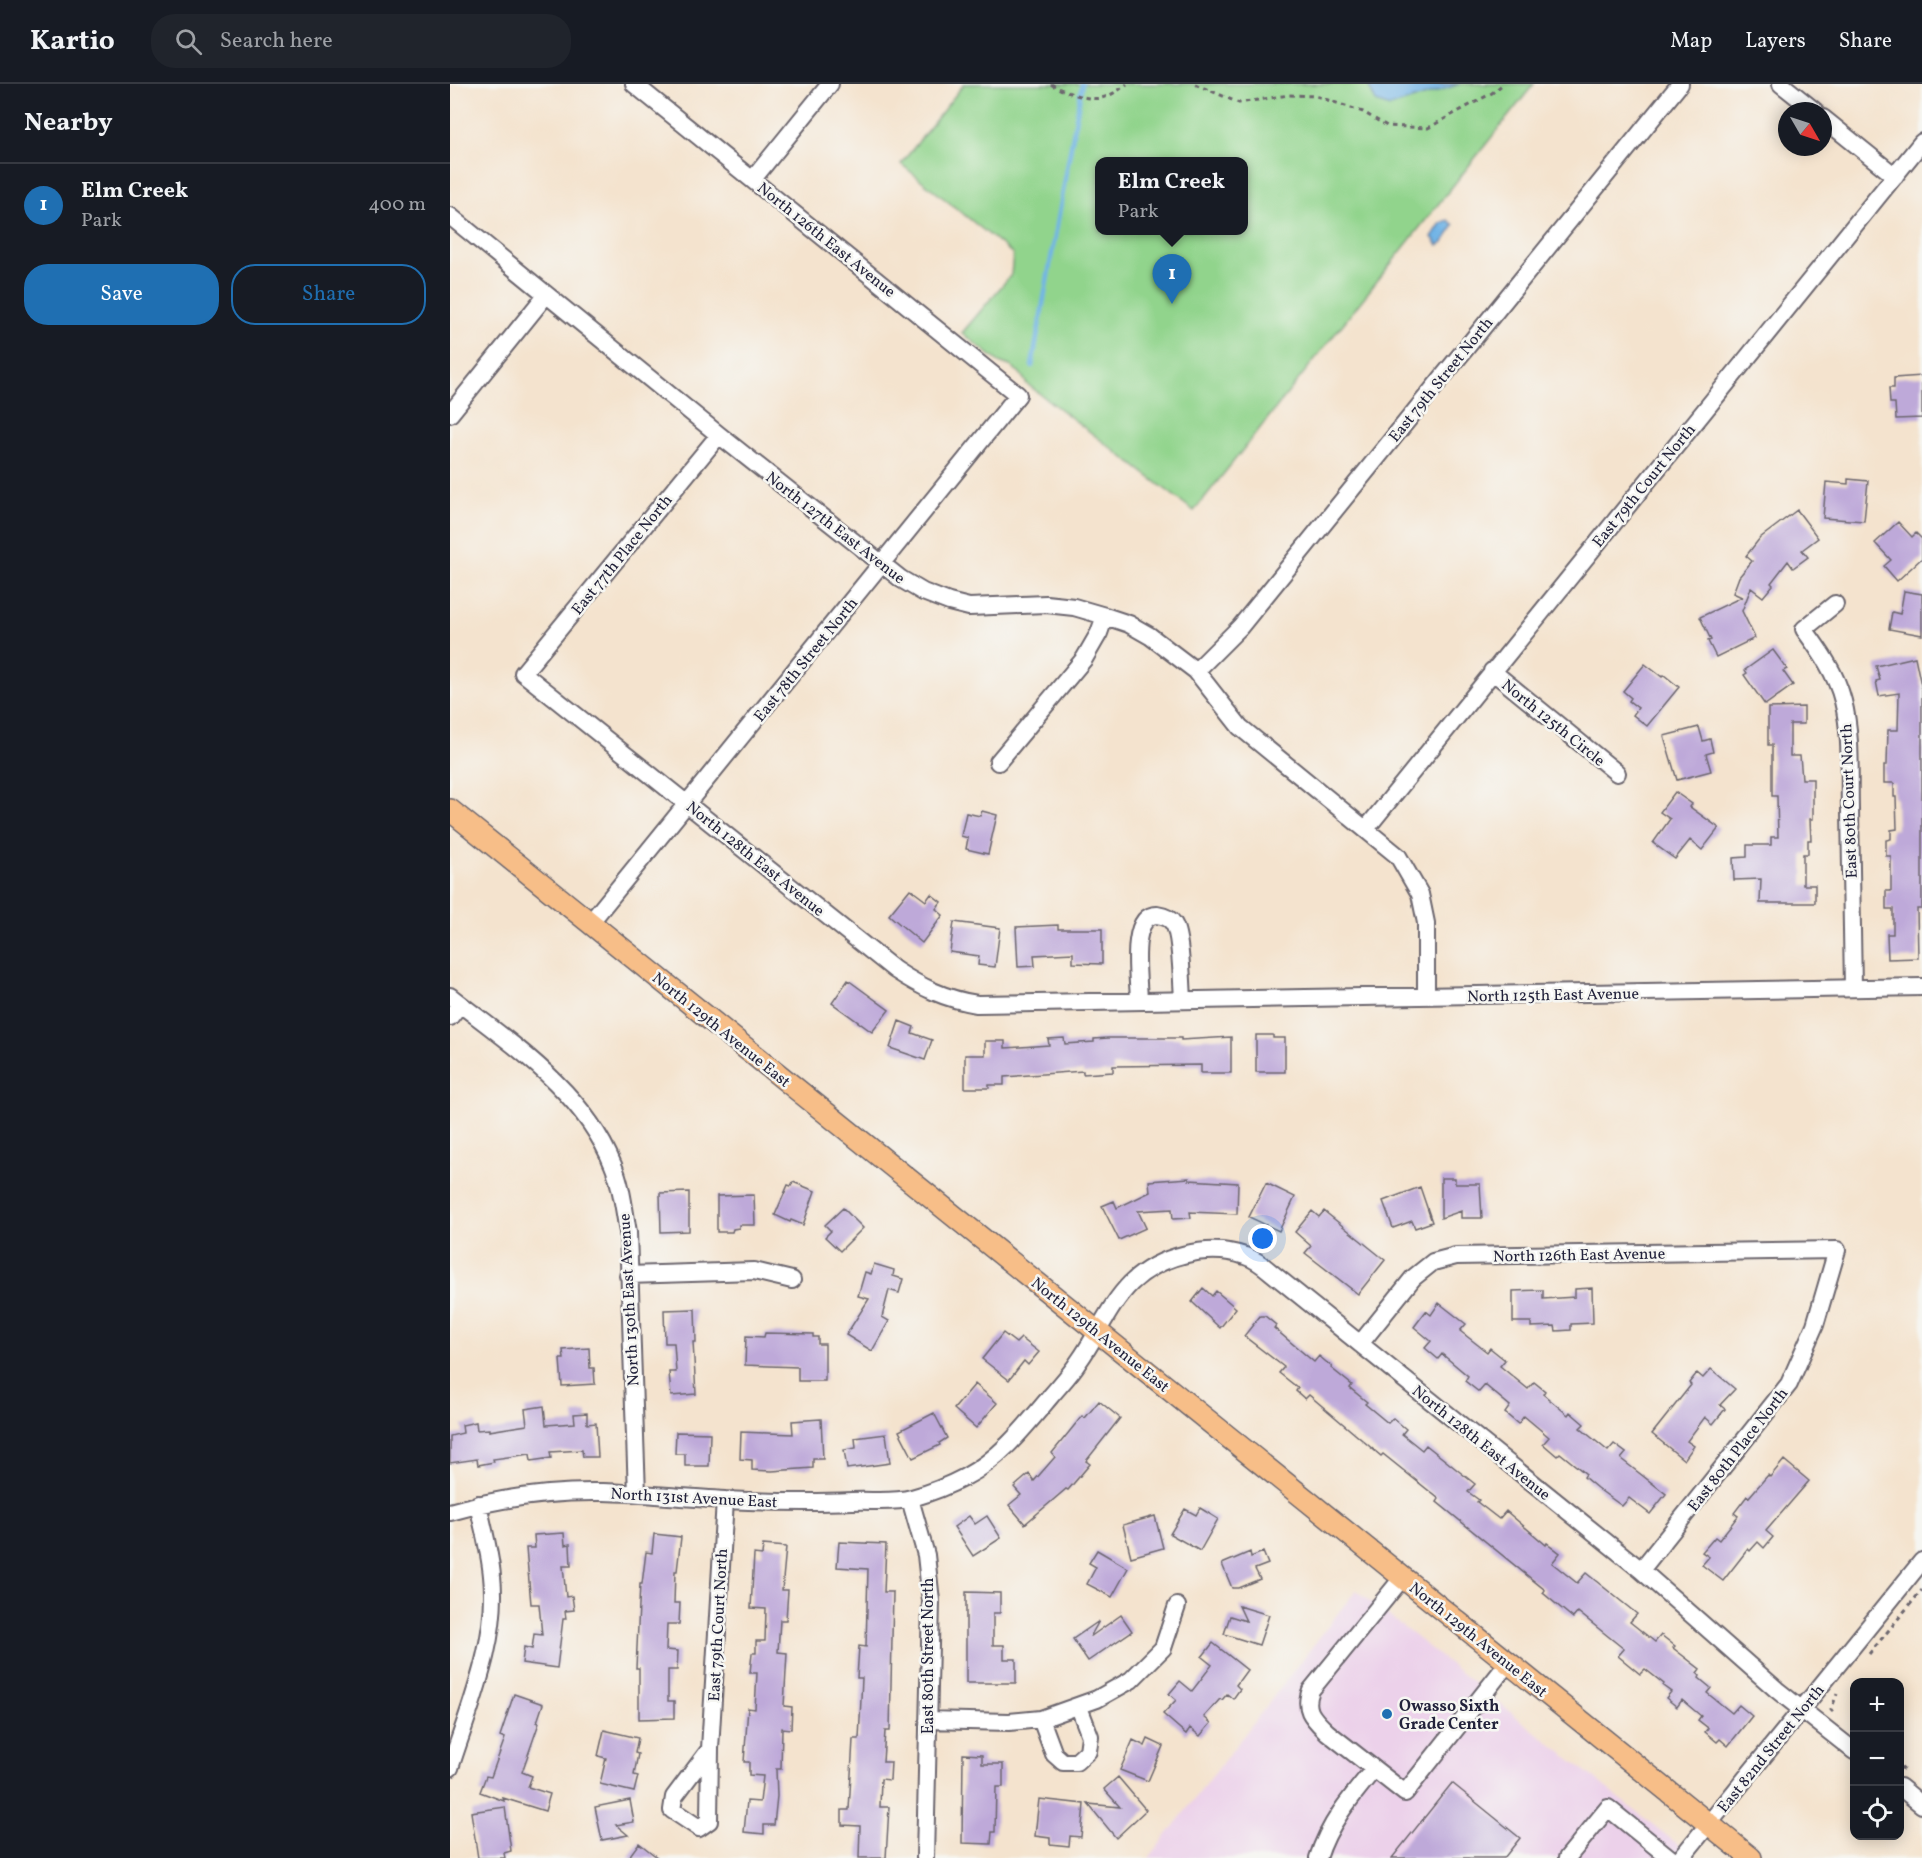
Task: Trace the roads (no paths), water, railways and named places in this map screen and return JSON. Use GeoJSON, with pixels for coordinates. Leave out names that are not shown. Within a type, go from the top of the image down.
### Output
{"type":"FeatureCollection","features":[{"type":"Feature","properties":{"kind":"main road","name":"North 129th Avenue East"},"geometry":{"type":"LineString","coordinates":[[450,810],[1751,1858]]}},
{"type":"Feature","properties":{"kind":"street","name":"North 126th East Avenue"},"geometry":{"type":"LineString","coordinates":[[634,84],[1018,395]]}},
{"type":"Feature","properties":{"kind":"street"},"geometry":{"type":"LineString","coordinates":[[753,179],[830,84]]}},
{"type":"Feature","properties":{"kind":"street","name":"East 79th Street North"},"geometry":{"type":"LineString","coordinates":[[1196,671],[1240,627],[1680,84]]}},
{"type":"Feature","properties":{"kind":"street"},"geometry":{"type":"LineString","coordinates":[[1781,84],[1804,102]]}},
{"type":"Feature","properties":{"kind":"street"},"geometry":{"type":"LineString","coordinates":[[1832,125],[1895,176]]}},
{"type":"Feature","properties":{"kind":"street","name":"East 79th Court North"},"geometry":{"type":"LineString","coordinates":[[1366,829],[1922,142]]}},
{"type":"Feature","properties":{"kind":"street","name":"North 127th East Avenue"},"geometry":{"type":"LineString","coordinates":[[450,216],[881,564],[923,592],[969,607],[1046,603],[1074,607],[1129,624],[1150,636],[1196,671],[1240,727],[1398,856],[1420,894],[1426,923],[1426,996]]}},
{"type":"Feature","properties":{"kind":"street"},"geometry":{"type":"LineString","coordinates":[[450,414],[546,295]]}},
{"type":"Feature","properties":{"kind":"street","name":"East 78th Street North"},"geometry":{"type":"LineString","coordinates":[[590,923],[1018,395]]}},
{"type":"Feature","properties":{"kind":"street","name":"East 77th Place North"},"geometry":{"type":"LineString","coordinates":[[524,673],[719,435]]}},
{"type":"Feature","properties":{"kind":"street","name":"East 80th Court North"},"geometry":{"type":"LineString","coordinates":[[1835,604],[1804,629],[1823,656],[1834,677],[1846,718],[1849,759],[1853,988]]}},
{"type":"Feature","properties":{"kind":"street"},"geometry":{"type":"LineString","coordinates":[[998,762],[1084,659],[1099,633],[1105,616]]}},
{"type":"Feature","properties":{"kind":"street","name":"North 125th Circle"},"geometry":{"type":"LineString","coordinates":[[1492,671],[1617,772]]}},
{"type":"Feature","properties":{"kind":"street","name":"North 128th East Avenue"},"geometry":{"type":"LineString","coordinates":[[524,673],[895,970],[918,985],[958,1001],[1005,1004]]}},
{"type":"Feature","properties":{"kind":"street"},"geometry":{"type":"LineString","coordinates":[[1139,1001],[1138,937],[1143,922],[1154,915],[1164,916],[1174,923],[1178,938],[1183,1000]]}},
{"type":"Feature","properties":{"kind":"street","name":"North 125th East Avenue"},"geometry":{"type":"LineString","coordinates":[[1005,1004],[1922,987]]}},
{"type":"Feature","properties":{"kind":"street","name":"North 130th East Avenue"},"geometry":{"type":"LineString","coordinates":[[453,1006],[553,1078],[579,1108],[598,1136],[614,1166],[628,1232],[637,1494]]}},
{"type":"Feature","properties":{"kind":"street","name":"North 126th East Avenue"},"geometry":{"type":"LineString","coordinates":[[1360,1344],[1413,1278],[1433,1262],[1456,1256],[1837,1250]]}},
{"type":"Feature","properties":{"kind":"street","name":"East 80th Place North"},"geometry":{"type":"LineString","coordinates":[[1641,1570],[1789,1384],[1815,1325],[1837,1250]]}},
{"type":"Feature","properties":{"kind":"street","name":"North 128th East Avenue"},"geometry":{"type":"LineString","coordinates":[[1097,1332],[1115,1301],[1130,1283],[1166,1260],[1183,1255],[1224,1251],[1244,1255],[1258,1262],[1641,1570],[1777,1690],[1850,1748]]}},
{"type":"Feature","properties":{"kind":"street"},"geometry":{"type":"LineString","coordinates":[[628,1275],[754,1270],[792,1280]]}},
{"type":"Feature","properties":{"kind":"street"},"geometry":{"type":"LineString","coordinates":[[910,1498],[937,1490],[966,1476],[1006,1447],[1021,1433],[1077,1365],[1097,1332]]}},
{"type":"Feature","properties":{"kind":"street","name":"North 131st Avenue East"},"geometry":{"type":"LineString","coordinates":[[478,1504],[543,1494],[603,1492],[808,1503],[910,1498]]}},
{"type":"Feature","properties":{"kind":"street","name":"East 80th Street North"},"geometry":{"type":"LineString","coordinates":[[910,1498],[926,1555],[931,1601],[925,1858]]}},
{"type":"Feature","properties":{"kind":"street","name":"East 79th Court North"},"geometry":{"type":"LineString","coordinates":[[710,1749],[724,1500]]}},
{"type":"Feature","properties":{"kind":"street"},"geometry":{"type":"LineString","coordinates":[[450,1512],[478,1504],[492,1577],[492,1608],[484,1660],[450,1768]]}},
{"type":"Feature","properties":{"kind":"street","name":"East 82nd Street North"},"geometry":{"type":"LineString","coordinates":[[1681,1858],[1922,1561]]}},
{"type":"Feature","properties":{"kind":"street"},"geometry":{"type":"LineString","coordinates":[[1403,1577],[1311,1690],[1307,1700],[1308,1709],[1315,1721],[1405,1793],[1508,1663]]}},
{"type":"Feature","properties":{"kind":"street"},"geometry":{"type":"LineString","coordinates":[[928,1720],[1009,1722],[1041,1719],[1079,1707],[1131,1680],[1163,1648],[1177,1606]]}},
{"type":"Feature","properties":{"kind":"street"},"geometry":{"type":"LineString","coordinates":[[1041,1719],[1054,1754],[1063,1762],[1076,1762],[1088,1751],[1090,1736],[1079,1707]]}},
{"type":"Feature","properties":{"kind":"street"},"geometry":{"type":"LineString","coordinates":[[1318,1858],[1331,1827],[1345,1805],[1374,1769]]}},
{"type":"Feature","properties":{"kind":"street"},"geometry":{"type":"LineString","coordinates":[[1904,1791],[1922,1805]]}},
{"type":"Feature","properties":{"kind":"street"},"geometry":{"type":"LineString","coordinates":[[1567,1858],[1608,1808],[1670,1858]]}},
{"type":"Feature","properties":{"kind":"water"},"geometry":{"type":"Polygon","coordinates":[[[1370,84],[1460,84],[1390,107],[1376,102],[1369,87],[1370,84]]]}},
{"type":"Feature","properties":{"kind":"water"},"geometry":{"type":"Polygon","coordinates":[[[1448,220],[1454,225],[1446,239],[1438,245],[1432,237],[1441,223],[1448,220]]]}},
{"type":"Feature","properties":{"kind":"waterway"},"geometry":{"type":"LineString","coordinates":[[1032,366],[1082,84]]}},
{"type":"Feature","properties":{"kind":"place","name":"Elm Creek"},"geometry":{"type":"Point","coordinates":[1172,304]}},
{"type":"Feature","properties":{"kind":"place","name":"Owasso Sixth Grade Center"},"geometry":{"type":"Point","coordinates":[1387,1714]}}]}
